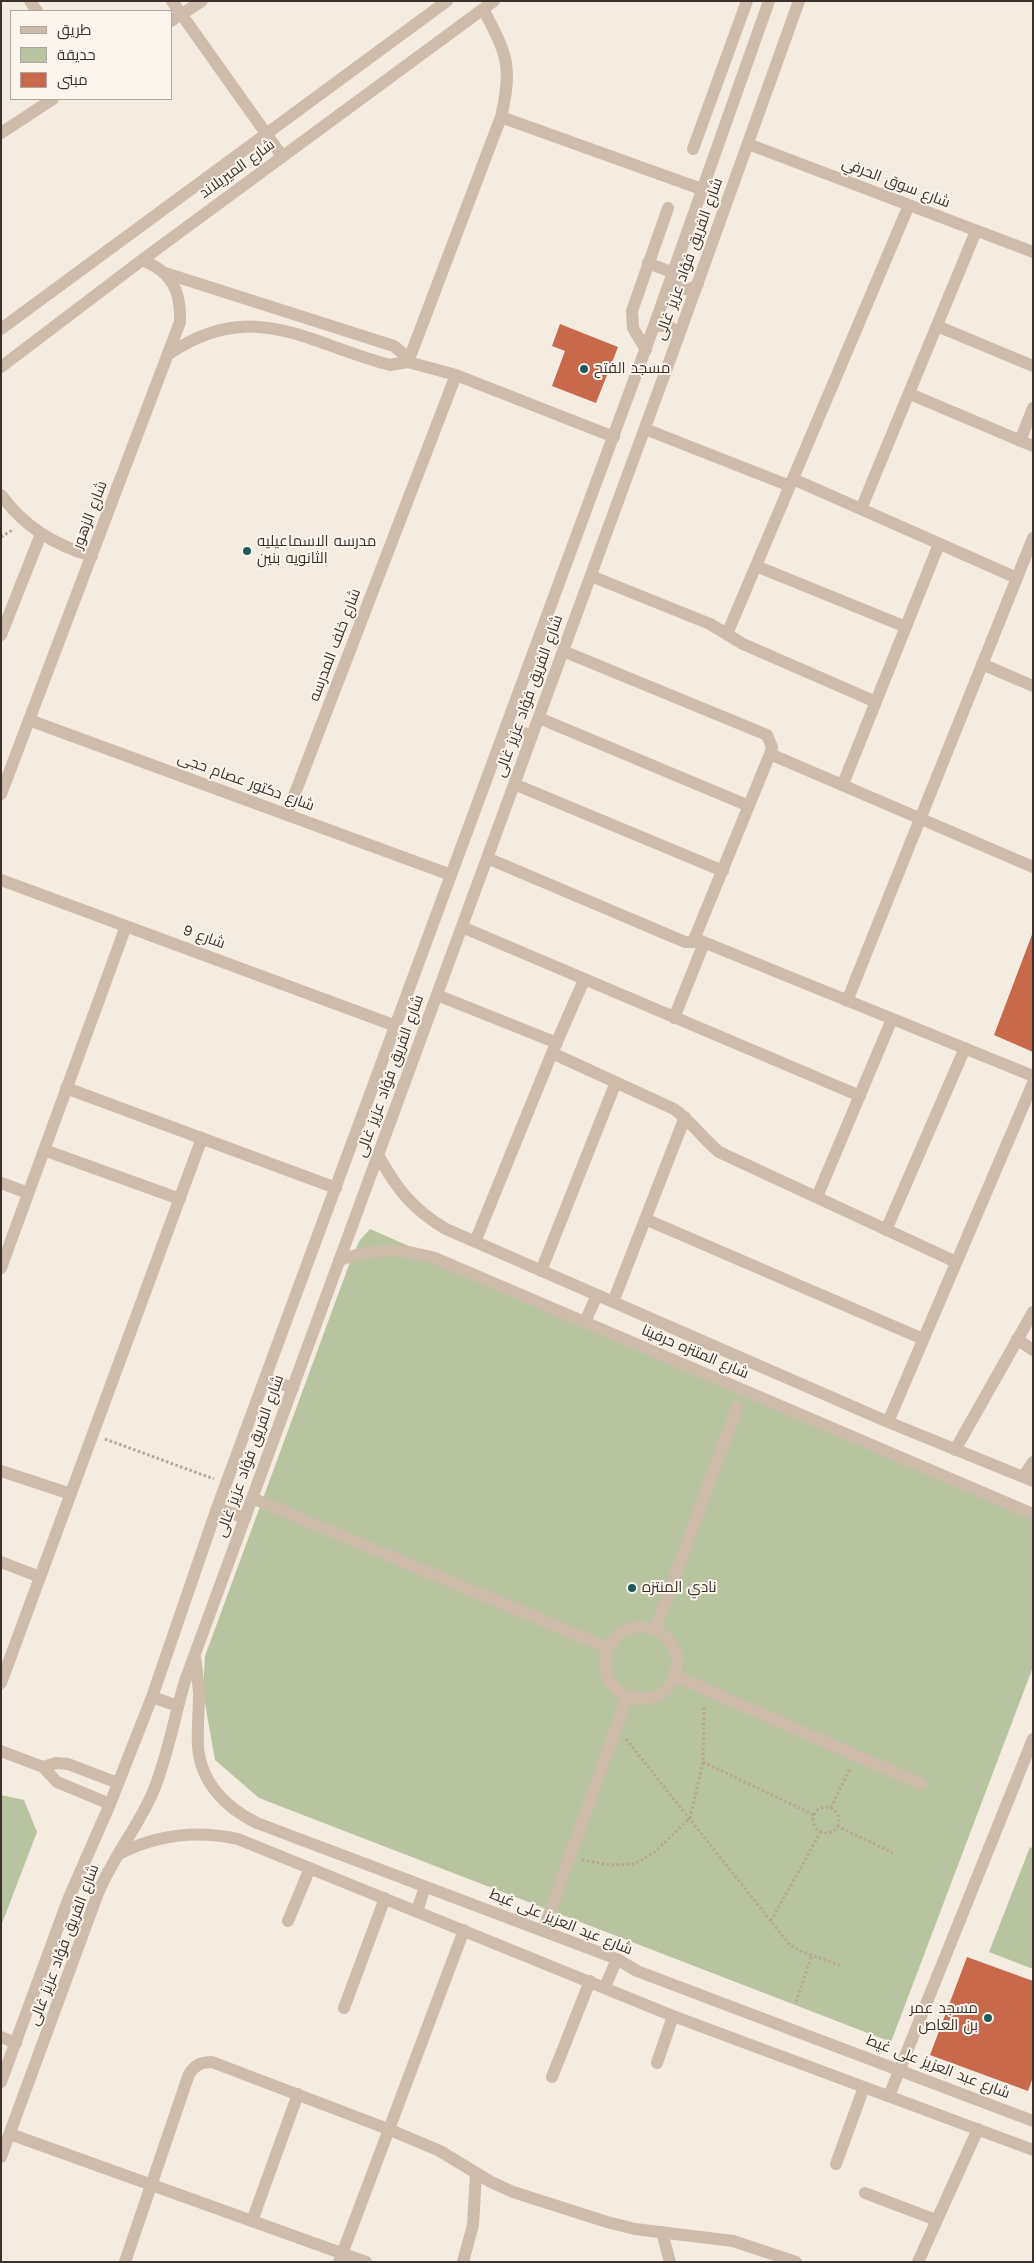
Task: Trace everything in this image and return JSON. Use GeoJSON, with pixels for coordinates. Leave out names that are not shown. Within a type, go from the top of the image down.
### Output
{"type":"FeatureCollection","features":[{"type":"Feature","properties":{"kind":"street"},"geometry":{"type":"LineString","coordinates":[[172,1],[176,18],[282,156]]}},
{"type":"Feature","properties":{"kind":"street"},"geometry":{"type":"LineString","coordinates":[[176,18],[202,1]]}},
{"type":"Feature","properties":{"kind":"street","name":"شارع الميريلاند"},"geometry":{"type":"LineString","coordinates":[[1,329],[447,1]]}},
{"type":"Feature","properties":{"kind":"street","name":"شارع الميريلاند"},"geometry":{"type":"LineString","coordinates":[[1,367],[282,156],[494,1]]}},
{"type":"Feature","properties":{"kind":"street"},"geometry":{"type":"LineString","coordinates":[[693,149],[747,1]]}},
{"type":"Feature","properties":{"kind":"street","name":"شارع الفريق فؤاد عزيز غالى"},"geometry":{"type":"LineString","coordinates":[[1,2082],[68,1900],[110,1804],[152,1697],[217,1508],[646,350],[704,190],[769,1]]}},
{"type":"Feature","properties":{"kind":"street","name":"شارع الفريق فؤاد عزيز غالى"},"geometry":{"type":"LineString","coordinates":[[1,2157],[98,1893],[154,1790],[195,1655],[680,335],[799,1]]}},
{"type":"Feature","properties":{"kind":"street"},"geometry":{"type":"LineString","coordinates":[[408,362],[501,117],[508,89],[508,68],[504,49],[483,9]]}},
{"type":"Feature","properties":{"kind":"street"},"geometry":{"type":"LineString","coordinates":[[1,133],[51,100]]}},
{"type":"Feature","properties":{"kind":"street"},"geometry":{"type":"LineString","coordinates":[[501,117],[704,190]]}},
{"type":"Feature","properties":{"kind":"street","name":"شارع سوق الحرفي"},"geometry":{"type":"LineString","coordinates":[[748,144],[1033,252]]}},
{"type":"Feature","properties":{"kind":"street"},"geometry":{"type":"LineString","coordinates":[[727,634],[910,206]]}},
{"type":"Feature","properties":{"kind":"street"},"geometry":{"type":"LineString","coordinates":[[646,350],[636,337],[633,328],[632,311],[668,208]]}},
{"type":"Feature","properties":{"kind":"street"},"geometry":{"type":"LineString","coordinates":[[861,509],[976,231]]}},
{"type":"Feature","properties":{"kind":"street","name":"شارع الزهور"},"geometry":{"type":"LineString","coordinates":[[1,794],[180,322],[181,304],[176,287],[165,273],[154,265],[142,260]]}},
{"type":"Feature","properties":{"kind":"street"},"geometry":{"type":"LineString","coordinates":[[648,263],[672,276],[674,284],[683,290],[689,290],[698,284]]}},
{"type":"Feature","properties":{"kind":"street"},"geometry":{"type":"LineString","coordinates":[[165,273],[394,346],[405,356],[408,362]]}},
{"type":"Feature","properties":{"kind":"street"},"geometry":{"type":"LineString","coordinates":[[258,326],[267,304]]}},
{"type":"Feature","properties":{"kind":"street"},"geometry":{"type":"LineString","coordinates":[[180,322],[199,336]]}},
{"type":"Feature","properties":{"kind":"street"},"geometry":{"type":"LineString","coordinates":[[168,354],[199,336],[232,327],[258,326],[289,331],[390,366],[408,362],[456,375],[614,437]]}},
{"type":"Feature","properties":{"kind":"street"},"geometry":{"type":"LineString","coordinates":[[654,326],[668,326],[680,335]]}},
{"type":"Feature","properties":{"kind":"street"},"geometry":{"type":"LineString","coordinates":[[937,326],[1033,366]]}},
{"type":"Feature","properties":{"kind":"street","name":"شارع خلف المدرسه"},"geometry":{"type":"LineString","coordinates":[[287,814],[456,375]]}},
{"type":"Feature","properties":{"kind":"street"},"geometry":{"type":"LineString","coordinates":[[910,394],[1033,446]]}},
{"type":"Feature","properties":{"kind":"street"},"geometry":{"type":"LineString","coordinates":[[1020,441],[1033,408]]}},
{"type":"Feature","properties":{"kind":"street"},"geometry":{"type":"LineString","coordinates":[[645,429],[861,509],[1017,578]]}},
{"type":"Feature","properties":{"kind":"street"},"geometry":{"type":"LineString","coordinates":[[1,495],[12,509],[41,534],[57,543],[92,556]]}},
{"type":"Feature","properties":{"kind":"street"},"geometry":{"type":"LineString","coordinates":[[1,635],[41,534]]}},
{"type":"Feature","properties":{"kind":"street"},"geometry":{"type":"LineString","coordinates":[[847,1001],[1033,538]]}},
{"type":"Feature","properties":{"kind":"street"},"geometry":{"type":"LineString","coordinates":[[843,784],[939,544]]}},
{"type":"Feature","properties":{"kind":"street"},"geometry":{"type":"LineString","coordinates":[[756,566],[906,627]]}},
{"type":"Feature","properties":{"kind":"street"},"geometry":{"type":"LineString","coordinates":[[591,576],[710,624],[743,644],[876,702]]}},
{"type":"Feature","properties":{"kind":"street"},"geometry":{"type":"LineString","coordinates":[[563,651],[767,735],[771,740],[770,754],[723,871],[674,1018]]}},
{"type":"Feature","properties":{"kind":"street"},"geometry":{"type":"LineString","coordinates":[[982,664],[1033,686]]}},
{"type":"Feature","properties":{"kind":"street"},"geometry":{"type":"LineString","coordinates":[[539,718],[749,806]]}},
{"type":"Feature","properties":{"kind":"street","name":"شارع دكتور عصام حجى"},"geometry":{"type":"LineString","coordinates":[[29,720],[451,875]]}},
{"type":"Feature","properties":{"kind":"street"},"geometry":{"type":"LineString","coordinates":[[506,727],[532,736]]}},
{"type":"Feature","properties":{"kind":"street"},"geometry":{"type":"LineString","coordinates":[[770,754],[1033,867]]}},
{"type":"Feature","properties":{"kind":"street"},"geometry":{"type":"LineString","coordinates":[[514,784],[723,871]]}},
{"type":"Feature","properties":{"kind":"street"},"geometry":{"type":"LineString","coordinates":[[487,858],[689,944],[700,941],[1033,1076]]}},
{"type":"Feature","properties":{"kind":"street","name":"شارع 9"},"geometry":{"type":"LineString","coordinates":[[1,880],[396,1026]]}},
{"type":"Feature","properties":{"kind":"street"},"geometry":{"type":"LineString","coordinates":[[1,1268],[126,926]]}},
{"type":"Feature","properties":{"kind":"street"},"geometry":{"type":"LineString","coordinates":[[462,927],[860,1096]]}},
{"type":"Feature","properties":{"kind":"street"},"geometry":{"type":"LineString","coordinates":[[475,1242],[554,1048],[584,980]]}},
{"type":"Feature","properties":{"kind":"street"},"geometry":{"type":"LineString","coordinates":[[437,995],[554,1048],[616,1082],[663,1103],[685,1117],[700,1135],[719,1152],[956,1262]]}},
{"type":"Feature","properties":{"kind":"street"},"geometry":{"type":"LineString","coordinates":[[817,1197],[892,1019]]}},
{"type":"Feature","properties":{"kind":"street"},"geometry":{"type":"LineString","coordinates":[[886,1230],[965,1048]]}},
{"type":"Feature","properties":{"kind":"street"},"geometry":{"type":"LineString","coordinates":[[542,1271],[616,1082]]}},
{"type":"Feature","properties":{"kind":"street"},"geometry":{"type":"LineString","coordinates":[[888,1422],[1033,1083]]}},
{"type":"Feature","properties":{"kind":"street"},"geometry":{"type":"LineString","coordinates":[[66,1088],[336,1188]]}},
{"type":"Feature","properties":{"kind":"street"},"geometry":{"type":"LineString","coordinates":[[613,1302],[685,1117]]}},
{"type":"Feature","properties":{"kind":"street"},"geometry":{"type":"LineString","coordinates":[[1,1683],[202,1138]]}},
{"type":"Feature","properties":{"kind":"street"},"geometry":{"type":"LineString","coordinates":[[44,1150],[180,1199]]}},
{"type":"Feature","properties":{"kind":"street","name":"شارع المتنزه حرفينا"},"geometry":{"type":"LineString","coordinates":[[378,1155],[395,1184],[418,1210],[446,1229],[888,1422],[1028,1479]]}},
{"type":"Feature","properties":{"kind":"street"},"geometry":{"type":"LineString","coordinates":[[1,1184],[28,1193]]}},
{"type":"Feature","properties":{"kind":"street"},"geometry":{"type":"LineString","coordinates":[[646,1219],[923,1339]]}},
{"type":"Feature","properties":{"kind":"street","name":"شارع المتنزه حرفينا"},"geometry":{"type":"LineString","coordinates":[[339,1260],[377,1250],[396,1250],[416,1253],[453,1265],[1033,1514]]}},
{"type":"Feature","properties":{"kind":"street"},"geometry":{"type":"LineString","coordinates":[[585,1322],[597,1295]]}},
{"type":"Feature","properties":{"kind":"street"},"geometry":{"type":"LineString","coordinates":[[955,1450],[1033,1312]]}},
{"type":"Feature","properties":{"kind":"street"},"geometry":{"type":"LineString","coordinates":[[1017,1339],[1033,1350]]}},
{"type":"Feature","properties":{"kind":"street"},"geometry":{"type":"LineString","coordinates":[[265,1378],[293,1388]]}},
{"type":"Feature","properties":{"kind":"street"},"geometry":{"type":"LineString","coordinates":[[656,1630],[737,1407]]}},
{"type":"Feature","properties":{"kind":"street"},"geometry":{"type":"LineString","coordinates":[[1028,1479],[1033,1462]]}},
{"type":"Feature","properties":{"kind":"street"},"geometry":{"type":"LineString","coordinates":[[1,1471],[71,1494]]}},
{"type":"Feature","properties":{"kind":"street"},"geometry":{"type":"LineString","coordinates":[[252,1498],[608,1648]]}},
{"type":"Feature","properties":{"kind":"street"},"geometry":{"type":"LineString","coordinates":[[217,1508],[245,1518]]}},
{"type":"Feature","properties":{"kind":"street"},"geometry":{"type":"LineString","coordinates":[[1,1562],[40,1577]]}},
{"type":"Feature","properties":{"kind":"street"},"geometry":{"type":"LineString","coordinates":[[645,1627],[656,1630],[663,1635],[674,1649],[677,1667],[675,1676],[669,1686],[660,1694],[639,1700],[627,1697],[610,1682],[606,1671],[605,1659],[608,1648],[614,1639],[628,1630],[645,1627]]}},
{"type":"Feature","properties":{"kind":"street","name":"شارع عبد العزيز على غيط"},"geometry":{"type":"LineString","coordinates":[[195,1655],[199,1692],[198,1749],[203,1768],[211,1786],[224,1802],[239,1814],[257,1823],[617,1959],[637,1971],[1033,2121]]}},
{"type":"Feature","properties":{"kind":"street"},"geometry":{"type":"LineString","coordinates":[[675,1676],[921,1784]]}},
{"type":"Feature","properties":{"kind":"street"},"geometry":{"type":"LineString","coordinates":[[152,1697],[178,1706]]}},
{"type":"Feature","properties":{"kind":"street"},"geometry":{"type":"LineString","coordinates":[[543,1931],[627,1697]]}},
{"type":"Feature","properties":{"kind":"street"},"geometry":{"type":"LineString","coordinates":[[889,2096],[1033,1739]]}},
{"type":"Feature","properties":{"kind":"street"},"geometry":{"type":"LineString","coordinates":[[1,1751],[43,1767],[56,1782],[110,1804]]}},
{"type":"Feature","properties":{"kind":"street"},"geometry":{"type":"LineString","coordinates":[[43,1767],[56,1763],[68,1764],[118,1783]]}},
{"type":"Feature","properties":{"kind":"street"},"geometry":{"type":"LineString","coordinates":[[118,1854],[151,1840],[186,1834],[203,1834],[238,1839],[673,2016],[1033,2150]]}},
{"type":"Feature","properties":{"kind":"street"},"geometry":{"type":"LineString","coordinates":[[288,1921],[310,1868]]}},
{"type":"Feature","properties":{"kind":"street"},"geometry":{"type":"LineString","coordinates":[[417,1911],[426,1887]]}},
{"type":"Feature","properties":{"kind":"street"},"geometry":{"type":"LineString","coordinates":[[344,2008],[385,1898]]}},
{"type":"Feature","properties":{"kind":"street"},"geometry":{"type":"LineString","coordinates":[[341,2257],[464,1930]]}},
{"type":"Feature","properties":{"kind":"street"},"geometry":{"type":"LineString","coordinates":[[605,1987],[617,1959]]}},
{"type":"Feature","properties":{"kind":"street"},"geometry":{"type":"LineString","coordinates":[[552,2077],[590,1981]]}},
{"type":"Feature","properties":{"kind":"street"},"geometry":{"type":"LineString","coordinates":[[657,2063],[673,2016]]}},
{"type":"Feature","properties":{"kind":"street"},"geometry":{"type":"LineString","coordinates":[[1,2037],[16,2043]]}},
{"type":"Feature","properties":{"kind":"street"},"geometry":{"type":"LineString","coordinates":[[125,2262],[189,2074],[198,2064],[212,2062],[388,2129],[440,2151],[476,2174],[513,2192],[579,2214],[635,2228],[733,2241],[796,2262]]}},
{"type":"Feature","properties":{"kind":"street"},"geometry":{"type":"LineString","coordinates":[[836,2164],[864,2087]]}},
{"type":"Feature","properties":{"kind":"street"},"geometry":{"type":"LineString","coordinates":[[252,2221],[298,2094]]}},
{"type":"Feature","properties":{"kind":"street"},"geometry":{"type":"LineString","coordinates":[[918,2262],[978,2129]]}},
{"type":"Feature","properties":{"kind":"street"},"geometry":{"type":"LineString","coordinates":[[10,2134],[252,2221],[341,2257],[366,2262]]}},
{"type":"Feature","properties":{"kind":"street"},"geometry":{"type":"LineString","coordinates":[[463,2262],[473,2225],[476,2174]]}},
{"type":"Feature","properties":{"kind":"street"},"geometry":{"type":"LineString","coordinates":[[865,2193],[936,2220]]}},
{"type":"Feature","properties":{"kind":"street"},"geometry":{"type":"LineString","coordinates":[[662,2232],[670,2262]]}},
{"type":"Feature","properties":{"kind":"path"},"geometry":{"type":"LineString","coordinates":[[93,1434],[227,1483]]}},
{"type":"Feature","properties":{"kind":"path"},"geometry":{"type":"LineString","coordinates":[[569,1857],[610,1865],[634,1864],[655,1852],[690,1818],[703,1762],[704,1689]]}},
{"type":"Feature","properties":{"kind":"path"},"geometry":{"type":"LineString","coordinates":[[616,1728],[789,1944],[842,1966]]}},
{"type":"Feature","properties":{"kind":"path"},"geometry":{"type":"LineString","coordinates":[[831,1808],[856,1756]]}},
{"type":"Feature","properties":{"kind":"path"},"geometry":{"type":"LineString","coordinates":[[703,1762],[814,1815]]}},
{"type":"Feature","properties":{"kind":"path"},"geometry":{"type":"LineString","coordinates":[[821,1808],[831,1808],[838,1815],[837,1826],[831,1832],[821,1831],[814,1824],[814,1815],[821,1808]]}},
{"type":"Feature","properties":{"kind":"path"},"geometry":{"type":"LineString","coordinates":[[837,1826],[893,1853]]}},
{"type":"Feature","properties":{"kind":"path"},"geometry":{"type":"LineString","coordinates":[[772,1921],[821,1831]]}},
{"type":"Feature","properties":{"kind":"path"},"geometry":{"type":"LineString","coordinates":[[796,2002],[812,1955]]}},
{"type":"Feature","properties":{"kind":"green space","name":"نادي المنتزه"},"geometry":{"type":"Polygon","coordinates":[[[370,1229],[1033,1519],[1033,1667],[891,2042],[259,1798],[215,1760],[203,1692],[205,1656],[353,1254],[360,1240],[370,1229]]]}},
{"type":"Feature","properties":{"kind":"green space"},"geometry":{"type":"Polygon","coordinates":[[[1,1795],[24,1800],[37,1832],[1,1926],[1,1795]]]}},
{"type":"Feature","properties":{"kind":"green space"},"geometry":{"type":"Polygon","coordinates":[[[1030,1847],[1033,1849],[1033,1969],[989,1952],[1030,1847]]]}},
{"type":"Feature","properties":{"kind":"building","name":"مسجد الفتح"},"geometry":{"type":"Polygon","coordinates":[[[560,324],[618,347],[596,403],[552,386],[565,351],[552,346],[560,324]]]}},
{"type":"Feature","properties":{"kind":"building"},"geometry":{"type":"Polygon","coordinates":[[[1033,932],[1033,1052],[994,1035],[1033,932]]]}},
{"type":"Feature","properties":{"kind":"building","name":"مسجد عمر بن العاص"},"geometry":{"type":"Polygon","coordinates":[[[967,1957],[1033,1981],[1033,2077],[1028,2091],[930,2055],[967,1957]]]}},
{"type":"Feature","properties":{"kind":"place","name":"مسجد الفتح"},"geometry":{"type":"Point","coordinates":[584,369]}},
{"type":"Feature","properties":{"kind":"place","name":"مدرسه الاسماعيليه الثانويه بنين"},"geometry":{"type":"Point","coordinates":[247,551]}},
{"type":"Feature","properties":{"kind":"place","name":"نادي المنتزه"},"geometry":{"type":"Point","coordinates":[632,1588]}},
{"type":"Feature","properties":{"kind":"place","name":"مسجد عمر بن العاص"},"geometry":{"type":"Point","coordinates":[988,2018]}}]}
